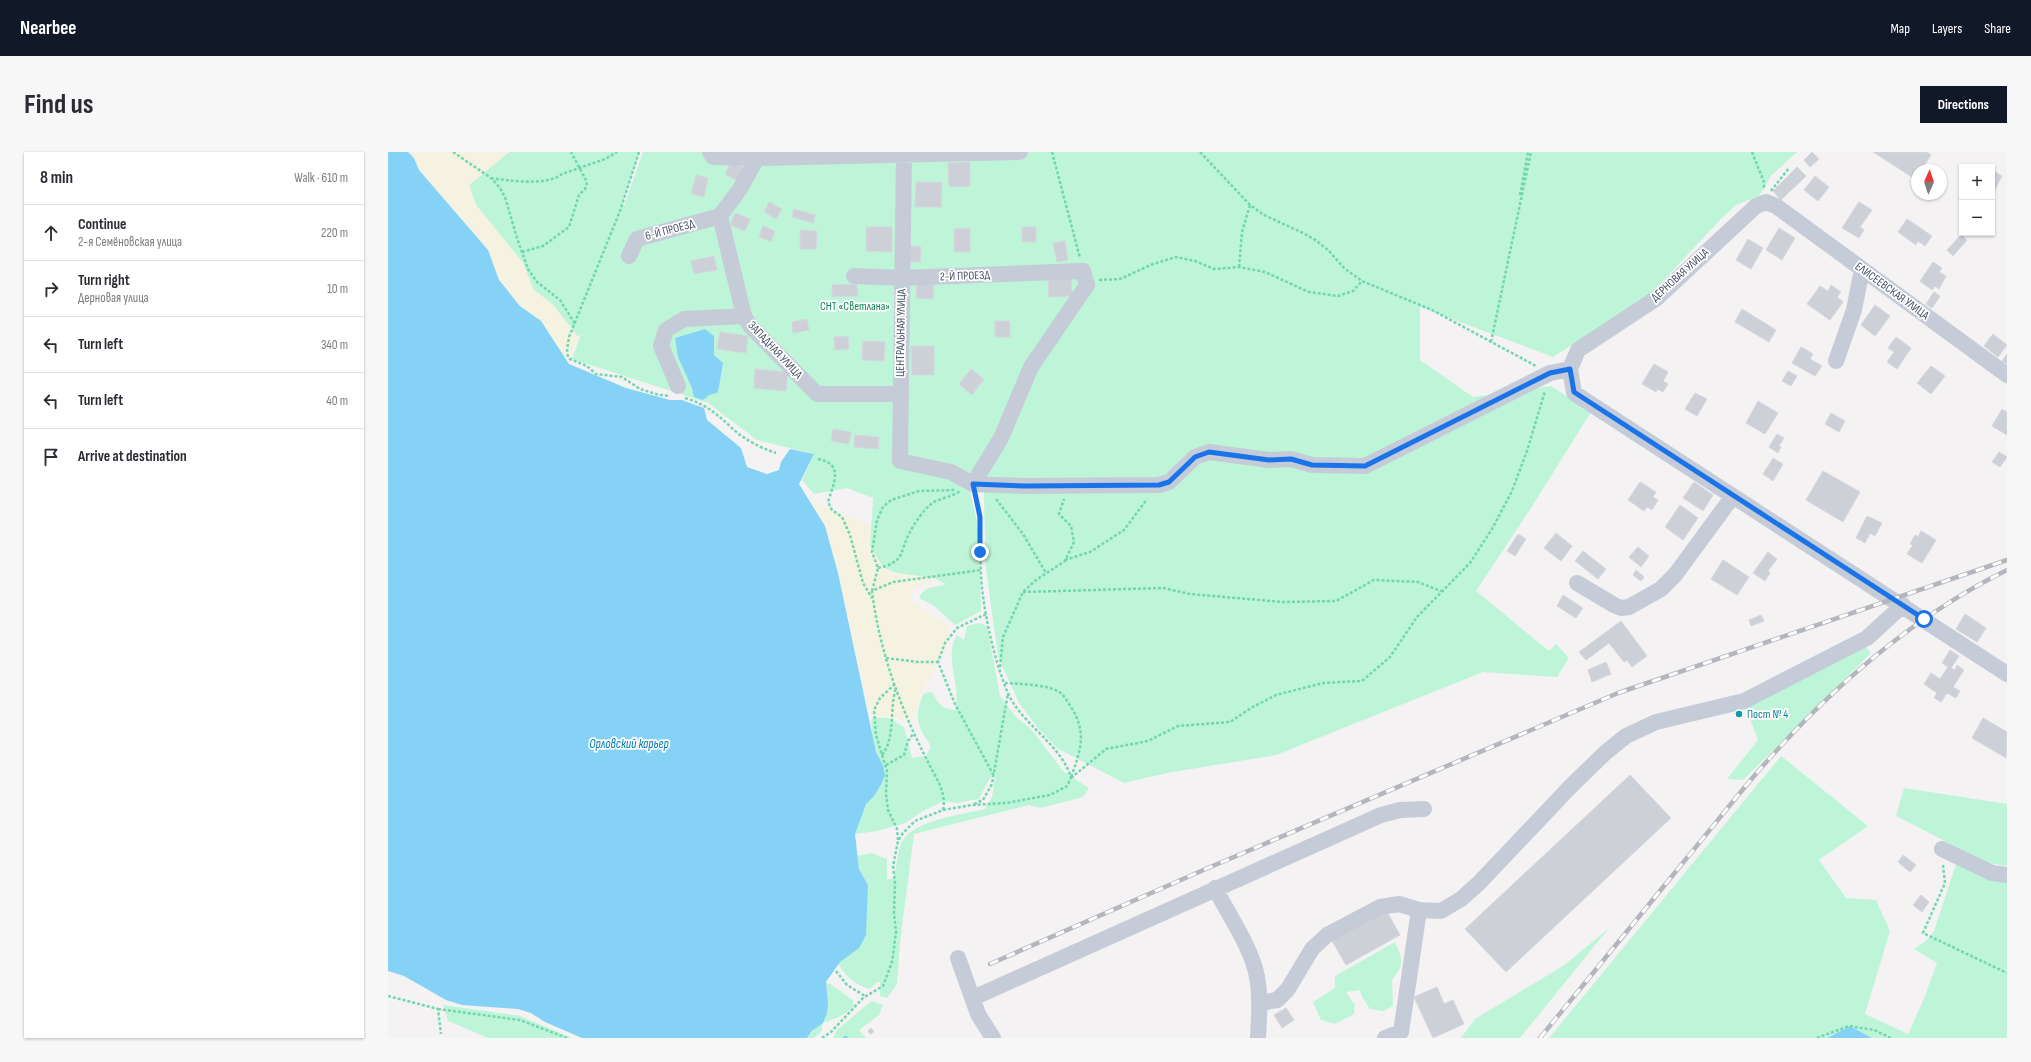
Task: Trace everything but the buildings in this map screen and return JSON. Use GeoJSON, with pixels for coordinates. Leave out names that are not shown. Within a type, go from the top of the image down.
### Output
{"type":"FeatureCollection","features":[{"type":"Feature","properties":{"kind":"street"},"geometry":{"type":"LineString","coordinates":[[712,154],[757,158],[904,153],[1020,152]]}},
{"type":"Feature","properties":{"kind":"street","name":"ЦЕНТРАЛЬНАЯ УЛИЦА"},"geometry":{"type":"LineString","coordinates":[[904,153],[900,461],[951,472],[979,484]]}},
{"type":"Feature","properties":{"kind":"street"},"geometry":{"type":"LineString","coordinates":[[720,216],[740,189],[757,158]]}},
{"type":"Feature","properties":{"kind":"street","name":"ЕЛИСЕЕВСКАЯ УЛИЦА"},"geometry":{"type":"LineString","coordinates":[[1769,203],[2007,375]]}},
{"type":"Feature","properties":{"kind":"street","name":"ДЕРНОВАЯ УЛИЦА"},"geometry":{"type":"LineString","coordinates":[[1570,369],[1578,350],[1657,298],[1756,206],[1769,203]]}},
{"type":"Feature","properties":{"kind":"street","name":"6-Й ПРОЕЗД"},"geometry":{"type":"LineString","coordinates":[[629,256],[637,239],[720,216]]}},
{"type":"Feature","properties":{"kind":"street","name":"ЗАПАДНАЯ УЛИЦА"},"geometry":{"type":"LineString","coordinates":[[720,216],[744,316],[751,327],[817,394],[901,394]]}},
{"type":"Feature","properties":{"kind":"street"},"geometry":{"type":"LineString","coordinates":[[1836,361],[1854,310],[1862,269]]}},
{"type":"Feature","properties":{"kind":"street","name":"2-Й ПРОЕЗД"},"geometry":{"type":"LineString","coordinates":[[854,276],[902,278],[1082,276]]}},
{"type":"Feature","properties":{"kind":"street"},"geometry":{"type":"LineString","coordinates":[[1082,276],[1031,367],[1001,438],[979,484],[1025,486],[1159,485],[1169,482],[1195,457],[1209,452],[1269,460],[1291,459],[1312,465],[1365,466],[1550,373],[1570,369],[1574,392],[2007,674]]}},
{"type":"Feature","properties":{"kind":"street"},"geometry":{"type":"LineString","coordinates":[[677,393],[661,346],[666,330],[684,319],[744,316]]}},
{"type":"Feature","properties":{"kind":"street"},"geometry":{"type":"LineString","coordinates":[[1577,584],[1621,608],[1629,607],[1661,589],[1675,575],[1733,496]]}},
{"type":"Feature","properties":{"kind":"street"},"geometry":{"type":"LineString","coordinates":[[1670,591],[1675,575]]}},
{"type":"Feature","properties":{"kind":"street"},"geometry":{"type":"LineString","coordinates":[[1260,1003],[1277,1000],[1288,989],[1312,949],[1327,935],[1380,907],[1399,904],[1419,910],[1441,911],[1465,895],[1479,883],[1571,786],[1605,753],[1626,736],[1656,722],[1744,701],[1867,638],[1903,605]]}},
{"type":"Feature","properties":{"kind":"street"},"geometry":{"type":"LineString","coordinates":[[973,998],[1214,888],[1381,815],[1400,810],[1424,809]]}},
{"type":"Feature","properties":{"kind":"street"},"geometry":{"type":"LineString","coordinates":[[1942,849],[1992,873],[2007,875]]}},
{"type":"Feature","properties":{"kind":"street"},"geometry":{"type":"LineString","coordinates":[[1214,888],[1247,949],[1257,976],[1260,1003],[1258,1038]]}},
{"type":"Feature","properties":{"kind":"street"},"geometry":{"type":"LineString","coordinates":[[1385,1038],[1401,1032],[1419,910]]}},
{"type":"Feature","properties":{"kind":"street"},"geometry":{"type":"LineString","coordinates":[[958,958],[978,1014],[993,1038]]}},
{"type":"Feature","properties":{"kind":"path"},"geometry":{"type":"LineString","coordinates":[[453,152],[491,178],[505,197],[528,269],[537,282],[560,300],[575,324]]}},
{"type":"Feature","properties":{"kind":"path"},"geometry":{"type":"LineString","coordinates":[[522,252],[543,246],[570,227],[578,195],[585,189],[586,182],[571,152]]}},
{"type":"Feature","properties":{"kind":"path"},"geometry":{"type":"LineString","coordinates":[[491,178],[513,181],[526,180],[545,182],[605,159],[617,152]]}},
{"type":"Feature","properties":{"kind":"path"},"geometry":{"type":"LineString","coordinates":[[639,152],[620,211],[569,337],[567,350],[568,357],[570,360],[587,366],[598,375],[622,377],[640,389],[659,395],[677,393],[707,406],[734,429],[760,448],[776,453]]}},
{"type":"Feature","properties":{"kind":"path"},"geometry":{"type":"LineString","coordinates":[[1052,152],[1082,276],[1100,280],[1120,279],[1154,264],[1176,257],[1195,261],[1214,269],[1239,267],[1264,272],[1309,292],[1338,296],[1353,291],[1362,281]]}},
{"type":"Feature","properties":{"kind":"path"},"geometry":{"type":"LineString","coordinates":[[1071,778],[1106,749],[1148,741],[1178,726],[1230,722],[1251,708],[1276,695],[1323,683],[1362,681],[1390,657],[1417,617],[1470,562],[1492,529],[1512,491],[1527,451],[1550,373],[1432,310],[1362,281],[1344,268],[1329,251],[1304,232],[1264,215],[1250,205],[1200,152]]}},
{"type":"Feature","properties":{"kind":"path"},"geometry":{"type":"LineString","coordinates":[[1491,342],[1529,152]]}},
{"type":"Feature","properties":{"kind":"path"},"geometry":{"type":"LineString","coordinates":[[1752,152],[1764,182],[1769,203]]}},
{"type":"Feature","properties":{"kind":"path"},"geometry":{"type":"LineString","coordinates":[[1769,203],[1790,168]]}},
{"type":"Feature","properties":{"kind":"path"},"geometry":{"type":"LineString","coordinates":[[1239,267],[1242,232],[1250,205]]}},
{"type":"Feature","properties":{"kind":"path"},"geometry":{"type":"LineString","coordinates":[[818,459],[829,461],[834,466],[835,477],[828,502],[832,510],[842,517],[850,536],[863,583],[873,600]]}},
{"type":"Feature","properties":{"kind":"path"},"geometry":{"type":"LineString","coordinates":[[979,484],[981,570],[986,614],[1000,669],[1008,692],[1022,715],[1068,767],[1071,778]]}},
{"type":"Feature","properties":{"kind":"path"},"geometry":{"type":"LineString","coordinates":[[979,484],[1023,534],[1046,573]]}},
{"type":"Feature","properties":{"kind":"path"},"geometry":{"type":"LineString","coordinates":[[1000,669],[1003,637],[1023,592],[1046,573],[1065,561],[1090,552],[1124,530],[1159,485]]}},
{"type":"Feature","properties":{"kind":"path"},"geometry":{"type":"LineString","coordinates":[[878,568],[892,564],[899,558],[904,550],[910,531],[932,503],[954,496],[961,490],[937,489],[919,491],[892,500],[883,507],[877,520],[872,552],[878,568],[872,591],[873,600],[886,658],[914,733],[946,801],[943,810]]}},
{"type":"Feature","properties":{"kind":"path"},"geometry":{"type":"LineString","coordinates":[[1065,561],[1074,542],[1071,526],[1059,514],[1064,498],[1071,495]]}},
{"type":"Feature","properties":{"kind":"path"},"geometry":{"type":"LineString","coordinates":[[872,591],[893,582],[981,570]]}},
{"type":"Feature","properties":{"kind":"path"},"geometry":{"type":"LineString","coordinates":[[1023,592],[1163,588],[1190,594],[1283,602],[1336,601],[1374,580],[1418,582],[1441,591]]}},
{"type":"Feature","properties":{"kind":"path"},"geometry":{"type":"LineString","coordinates":[[986,614],[957,628],[945,643],[938,662],[955,704],[994,776]]}},
{"type":"Feature","properties":{"kind":"path"},"geometry":{"type":"LineString","coordinates":[[886,658],[918,662],[938,662]]}},
{"type":"Feature","properties":{"kind":"path"},"geometry":{"type":"LineString","coordinates":[[898,841],[915,822],[943,810],[972,805],[1006,803],[1050,795],[1067,786],[1080,753],[1081,730],[1076,716],[1062,694],[1039,686],[1005,683]]}},
{"type":"Feature","properties":{"kind":"path"},"geometry":{"type":"LineString","coordinates":[[882,755],[887,745],[890,731],[892,700],[896,685]]}},
{"type":"Feature","properties":{"kind":"path"},"geometry":{"type":"LineString","coordinates":[[823,1038],[831,1032],[866,996],[883,986],[892,962],[896,932],[894,913],[895,883],[893,866],[898,841],[897,829],[888,810],[886,794],[887,771],[876,735],[874,710],[880,698],[896,685]]}},
{"type":"Feature","properties":{"kind":"path"},"geometry":{"type":"LineString","coordinates":[[972,805],[983,800],[988,794],[994,776],[1008,692]]}},
{"type":"Feature","properties":{"kind":"path"},"geometry":{"type":"LineString","coordinates":[[886,765],[904,754],[908,741],[914,733]]}},
{"type":"Feature","properties":{"kind":"path"},"geometry":{"type":"LineString","coordinates":[[1942,849],[1945,883],[1923,933],[2007,973]]}},
{"type":"Feature","properties":{"kind":"path"},"geometry":{"type":"LineString","coordinates":[[836,971],[847,985],[856,992],[866,996]]}},
{"type":"Feature","properties":{"kind":"path"},"geometry":{"type":"LineString","coordinates":[[388,996],[438,1009],[520,1020],[567,1038]]}},
{"type":"Feature","properties":{"kind":"path"},"geometry":{"type":"LineString","coordinates":[[438,1009],[441,1034]]}},
{"type":"Feature","properties":{"kind":"path"},"geometry":{"type":"LineString","coordinates":[[1817,1038],[1849,1026],[1874,1030],[1891,1038]]}},
{"type":"Feature","properties":{"kind":"green space","name":"СНТ «Светлана»"},"geometry":{"type":"Polygon","coordinates":[[[509,152],[640,152],[623,202],[624,206],[643,152],[1797,152],[1771,176],[1759,196],[1736,205],[1646,299],[1553,357],[1420,307],[1420,360],[1473,397],[1551,386],[1591,412],[1531,508],[1476,591],[1549,651],[1556,644],[1569,658],[1557,677],[1483,672],[1276,755],[1167,773],[1124,783],[1057,748],[1038,728],[1019,703],[998,656],[986,569],[983,466],[966,474],[979,530],[981,611],[955,625],[933,605],[919,598],[927,589],[946,584],[923,576],[893,572],[884,567],[877,559],[870,546],[873,498],[847,488],[814,494],[802,480],[814,454],[757,440],[708,403],[572,359],[581,334],[578,337],[553,305],[533,289],[523,263],[476,205],[469,185],[509,152]]]}},
{"type":"Feature","properties":{"kind":"green space"},"geometry":{"type":"Polygon","coordinates":[[[979,623],[987,626],[1000,696],[1015,716],[1031,729],[1064,772],[1089,788],[1083,797],[1041,808],[1029,805],[914,834],[900,942],[897,984],[887,998],[880,996],[880,982],[877,982],[870,989],[860,986],[844,973],[838,964],[868,885],[859,869],[857,856],[871,853],[887,859],[887,879],[893,879],[901,844],[909,833],[918,827],[941,819],[985,809],[992,797],[996,772],[987,783],[979,799],[956,803],[944,801],[923,811],[905,823],[877,831],[855,834],[863,808],[880,787],[884,774],[875,747],[871,720],[874,717],[888,718],[904,727],[912,758],[926,756],[931,746],[922,732],[918,720],[919,708],[924,693],[932,692],[940,705],[955,710],[957,701],[952,662],[953,644],[957,635],[964,640],[967,626],[979,623]]]}},
{"type":"Feature","properties":{"kind":"green space"},"geometry":{"type":"Polygon","coordinates":[[[1864,645],[1871,653],[1743,780],[1727,779],[1758,740],[1745,705],[1864,645]]]}},
{"type":"Feature","properties":{"kind":"green space"},"geometry":{"type":"Polygon","coordinates":[[[1781,756],[1868,826],[1819,860],[1846,898],[1876,900],[1890,931],[1865,1014],[1908,1034],[1923,1001],[1937,963],[1914,949],[1926,941],[1934,931],[1957,861],[2007,880],[2007,1038],[1872,1038],[1850,1026],[1827,1038],[1549,1038],[1781,756]]]}},
{"type":"Feature","properties":{"kind":"green space"},"geometry":{"type":"Polygon","coordinates":[[[1904,788],[2007,804],[2007,866],[1988,863],[1896,816],[1904,788]]]}},
{"type":"Feature","properties":{"kind":"green space"},"geometry":{"type":"Polygon","coordinates":[[[1609,928],[1520,1038],[1461,1038],[1475,1019],[1566,964],[1609,928]]]}},
{"type":"Feature","properties":{"kind":"green space"},"geometry":{"type":"Polygon","coordinates":[[[1395,942],[1400,953],[1401,966],[1392,980],[1393,1006],[1383,1011],[1370,1009],[1362,997],[1360,990],[1346,992],[1355,1005],[1354,1014],[1335,1024],[1321,1020],[1313,1002],[1335,988],[1335,976],[1395,942]]]}},
{"type":"Feature","properties":{"kind":"green space"},"geometry":{"type":"Polygon","coordinates":[[[826,983],[837,988],[853,1000],[854,1006],[843,1015],[823,1023],[821,1032],[814,1038],[807,1038],[817,1027],[828,1003],[826,983]]]}},
{"type":"Feature","properties":{"kind":"green space"},"geometry":{"type":"Polygon","coordinates":[[[871,1001],[883,1005],[879,1015],[859,1030],[866,1038],[833,1038],[837,1030],[871,1001]]]}},
{"type":"Feature","properties":{"kind":"green space"},"geometry":{"type":"Polygon","coordinates":[[[443,1005],[520,1016],[572,1038],[488,1038],[448,1021],[443,1005]]]}},
{"type":"Feature","properties":{"kind":"sand"},"geometry":{"type":"Polygon","coordinates":[[[408,152],[509,152],[469,185],[476,205],[523,263],[533,289],[553,305],[578,337],[569,364],[541,321],[520,306],[499,280],[488,250],[419,170],[414,158],[408,152]]]}},
{"type":"Feature","properties":{"kind":"sand"},"geometry":{"type":"Polygon","coordinates":[[[810,500],[871,526],[870,546],[883,567],[890,572],[938,579],[916,587],[910,595],[912,601],[949,627],[951,639],[922,691],[912,721],[870,714],[838,573],[825,526],[810,500]]]}},
{"type":"Feature","properties":{"kind":"water","name":"Орловский карьер"},"geometry":{"type":"Polygon","coordinates":[[[388,152],[408,152],[414,158],[419,170],[488,250],[499,280],[520,306],[541,321],[569,364],[626,388],[670,400],[682,400],[704,408],[707,420],[741,448],[747,467],[767,474],[779,470],[781,462],[790,449],[814,454],[799,484],[825,526],[838,573],[876,752],[883,765],[885,775],[874,796],[866,804],[855,834],[859,869],[868,885],[866,935],[859,948],[840,962],[826,982],[828,1003],[827,1013],[823,1023],[812,1031],[807,1038],[582,1038],[545,1022],[531,1013],[518,1009],[462,1005],[446,1000],[404,976],[388,971],[388,152]]]}},
{"type":"Feature","properties":{"kind":"water"},"geometry":{"type":"Polygon","coordinates":[[[705,329],[714,336],[714,355],[723,363],[717,393],[709,395],[703,400],[694,397],[692,388],[678,357],[675,338],[705,329]]]}},
{"type":"Feature","properties":{"kind":"water"},"geometry":{"type":"Polygon","coordinates":[[[1850,1026],[1872,1038],[1827,1038],[1850,1026]]]}},
{"type":"Feature","properties":{"kind":"railway"},"geometry":{"type":"LineString","coordinates":[[990,964],[1208,868],[1618,693],[2007,560]]}},
{"type":"Feature","properties":{"kind":"railway"},"geometry":{"type":"LineString","coordinates":[[1540,1038],[1751,779],[1815,710],[1874,657],[1906,632],[1972,589],[2007,570]]}},
{"type":"Feature","properties":{"kind":"place","name":"Пост № 4"},"geometry":{"type":"Point","coordinates":[1739,714]}},
{"type":"Feature","properties":{"kind":"route"},"geometry":{"type":"LineString","coordinates":[[980,552],[980,517],[973,484],[1025,486],[1159,485],[1169,482],[1195,457],[1209,452],[1269,460],[1291,459],[1312,465],[1365,466],[1550,373],[1570,369],[1574,392],[1924,619]]}}]}
